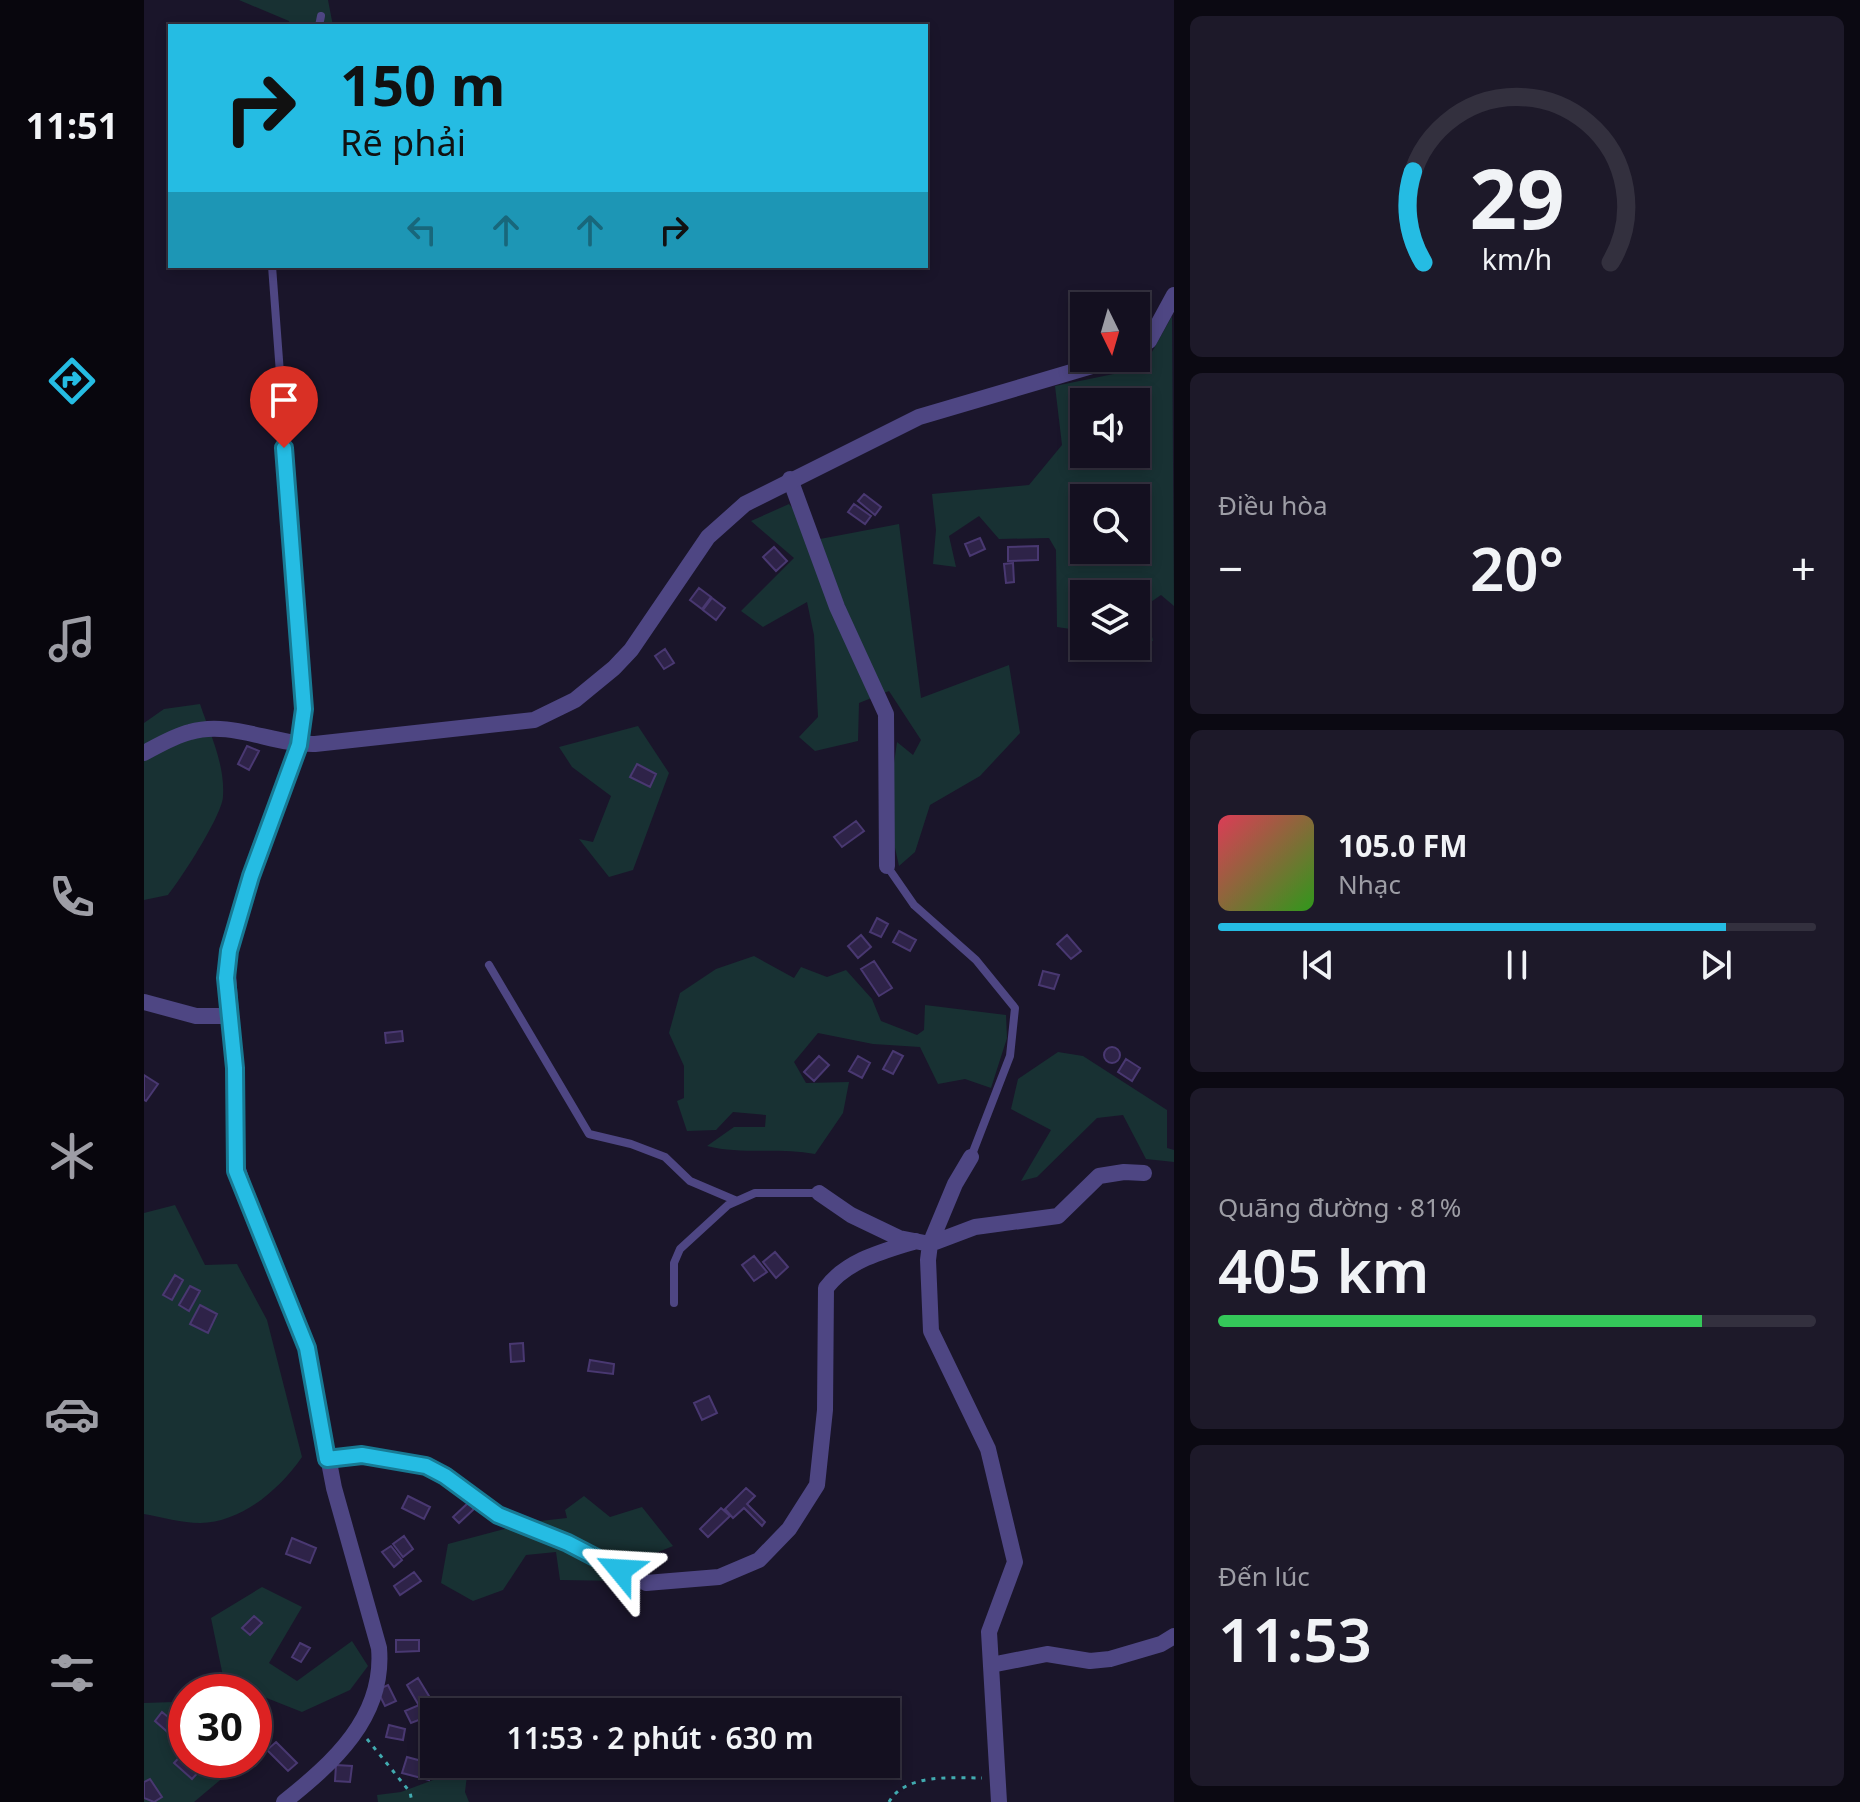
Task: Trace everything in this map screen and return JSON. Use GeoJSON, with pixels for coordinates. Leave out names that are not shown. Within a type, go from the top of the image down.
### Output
{"type":"FeatureCollection","features":[{"type":"Feature","properties":{"kind":"street"},"geometry":{"type":"LineString","coordinates":[[1150,339],[1174,295]]}},
{"type":"Feature","properties":{"kind":"street"},"geometry":{"type":"LineString","coordinates":[[144,753],[193,730],[224,729],[299,745],[534,720],[556,712],[595,684],[631,650],[708,537],[745,504],[919,417],[1072,372]]}},
{"type":"Feature","properties":{"kind":"street"},"geometry":{"type":"LineString","coordinates":[[790,479],[837,607],[886,714],[889,737],[887,866]]}},
{"type":"Feature","properties":{"kind":"street"},"geometry":{"type":"LineString","coordinates":[[284,1802],[324,1770],[360,1730],[380,1670],[379,1648],[327,1459],[307,1348],[236,1171],[235,1068],[226,970],[260,847],[299,745]]}},
{"type":"Feature","properties":{"kind":"street"},"geometry":{"type":"LineString","coordinates":[[144,1002],[196,1016],[230,1016]]}},
{"type":"Feature","properties":{"kind":"street"},"geometry":{"type":"LineString","coordinates":[[971,1157],[923,1242],[931,1331],[988,1449],[1015,1562],[989,1632],[999,1802]]}},
{"type":"Feature","properties":{"kind":"street"},"geometry":{"type":"LineString","coordinates":[[327,1459],[362,1455],[426,1466],[445,1476],[498,1515],[568,1543],[646,1583],[719,1577],[759,1560],[789,1529],[817,1485],[825,1410],[826,1288],[836,1275],[874,1254],[975,1227],[1058,1216],[1099,1176],[1144,1173]]}},
{"type":"Feature","properties":{"kind":"street"},"geometry":{"type":"LineString","coordinates":[[819,1193],[851,1215],[899,1238],[923,1242]]}},
{"type":"Feature","properties":{"kind":"street"},"geometry":{"type":"LineString","coordinates":[[991,1665],[1047,1654],[1090,1661],[1110,1659],[1161,1644],[1174,1636]]}},
{"type":"Feature","properties":{"kind":"lane"},"geometry":{"type":"LineString","coordinates":[[272,268],[304,709],[299,745]]}},
{"type":"Feature","properties":{"kind":"lane"},"geometry":{"type":"LineString","coordinates":[[887,866],[914,905],[976,960],[1015,1008],[1010,1056],[971,1157]]}},
{"type":"Feature","properties":{"kind":"lane"},"geometry":{"type":"LineString","coordinates":[[489,965],[589,1134],[631,1144],[665,1157],[690,1181],[737,1201]]}},
{"type":"Feature","properties":{"kind":"lane"},"geometry":{"type":"LineString","coordinates":[[674,1303],[674,1263],[680,1249],[702,1233],[711,1219],[755,1193],[819,1193]]}},
{"type":"Feature","properties":{"kind":"path"},"geometry":{"type":"LineString","coordinates":[[360,1730],[410,1792],[412,1802]]}},
{"type":"Feature","properties":{"kind":"path"},"geometry":{"type":"LineString","coordinates":[[889,1802],[902,1789],[933,1778],[998,1777]]}},
{"type":"Feature","properties":{"kind":"green space"},"geometry":{"type":"Polygon","coordinates":[[[239,0],[328,0],[333,24],[290,24],[289,21],[239,0]]]}},
{"type":"Feature","properties":{"kind":"green space"},"geometry":{"type":"Polygon","coordinates":[[[1172,316],[1174,606],[1161,595],[1150,603],[1150,580],[1070,580],[1070,629],[1057,627],[1056,550],[1049,538],[999,539],[979,516],[949,536],[956,567],[933,564],[936,530],[932,494],[1029,485],[1062,445],[1055,386],[1123,372],[1150,372],[1150,355],[1172,316]]]}},
{"type":"Feature","properties":{"kind":"green space"},"geometry":{"type":"Polygon","coordinates":[[[789,504],[820,539],[899,524],[921,698],[1009,665],[1020,733],[980,776],[930,805],[915,852],[899,866],[887,812],[897,742],[913,755],[921,740],[889,691],[859,703],[858,741],[815,751],[799,737],[818,717],[814,635],[807,602],[763,627],[741,611],[794,558],[751,521],[789,504]]]}},
{"type":"Feature","properties":{"kind":"green space"},"geometry":{"type":"Polygon","coordinates":[[[200,704],[219,761],[223,784],[221,805],[200,846],[168,895],[144,900],[144,723],[164,709],[200,704]]]}},
{"type":"Feature","properties":{"kind":"green space"},"geometry":{"type":"Polygon","coordinates":[[[638,726],[669,773],[633,870],[609,877],[579,839],[593,842],[611,796],[572,767],[559,747],[638,726]]]}},
{"type":"Feature","properties":{"kind":"green space"},"geometry":{"type":"Polygon","coordinates":[[[754,956],[794,978],[801,967],[827,977],[846,970],[872,999],[881,1021],[917,1035],[924,1030],[925,1005],[1006,1015],[1007,1038],[991,1088],[965,1079],[938,1084],[920,1047],[873,1044],[818,1033],[794,1062],[806,1083],[849,1082],[843,1113],[815,1154],[707,1146],[734,1127],[765,1127],[766,1115],[733,1112],[716,1130],[687,1131],[677,1101],[684,1098],[684,1066],[669,1033],[680,993],[716,969],[754,956]]]}},
{"type":"Feature","properties":{"kind":"green space"},"geometry":{"type":"Polygon","coordinates":[[[1058,1052],[1083,1056],[1167,1110],[1167,1148],[1174,1150],[1174,1162],[1146,1159],[1123,1115],[1097,1118],[1037,1177],[1021,1181],[1051,1130],[1011,1109],[1018,1079],[1058,1052]]]}},
{"type":"Feature","properties":{"kind":"green space"},"geometry":{"type":"Polygon","coordinates":[[[175,1205],[205,1265],[237,1264],[267,1320],[302,1457],[282,1481],[258,1502],[230,1517],[200,1523],[144,1514],[144,1213],[175,1205]]]}},
{"type":"Feature","properties":{"kind":"green space"},"geometry":{"type":"Polygon","coordinates":[[[584,1496],[610,1517],[642,1507],[673,1546],[634,1562],[625,1581],[560,1580],[556,1552],[526,1555],[503,1590],[473,1601],[441,1583],[448,1544],[531,1522],[567,1518],[565,1510],[584,1496]]]}},
{"type":"Feature","properties":{"kind":"green space"},"geometry":{"type":"Polygon","coordinates":[[[262,1587],[302,1607],[269,1663],[297,1681],[352,1641],[368,1666],[350,1690],[302,1712],[272,1700],[272,1674],[223,1674],[211,1618],[262,1587]]]}},
{"type":"Feature","properties":{"kind":"green space"},"geometry":{"type":"Polygon","coordinates":[[[168,1702],[168,1778],[223,1778],[194,1802],[144,1802],[144,1703],[168,1702]]]}},
{"type":"Feature","properties":{"kind":"green space"},"geometry":{"type":"Polygon","coordinates":[[[439,1778],[467,1778],[465,1792],[469,1802],[378,1802],[377,1795],[401,1792],[439,1778]]]}},
{"type":"Feature","properties":{"kind":"building"},"geometry":{"type":"Polygon","coordinates":[[[864,494],[881,507],[875,515],[858,501],[864,494]]]}},
{"type":"Feature","properties":{"kind":"building"},"geometry":{"type":"Polygon","coordinates":[[[854,504],[871,516],[865,524],[848,512],[854,504]]]}},
{"type":"Feature","properties":{"kind":"building"},"geometry":{"type":"Polygon","coordinates":[[[980,538],[985,549],[970,556],[965,544],[980,538]]]}},
{"type":"Feature","properties":{"kind":"building"},"geometry":{"type":"Polygon","coordinates":[[[1038,546],[1038,560],[1008,561],[1008,547],[1038,546]]]}},
{"type":"Feature","properties":{"kind":"building"},"geometry":{"type":"Polygon","coordinates":[[[774,547],[787,561],[776,571],[763,557],[774,547]]]}},
{"type":"Feature","properties":{"kind":"building"},"geometry":{"type":"Polygon","coordinates":[[[1013,563],[1014,582],[1006,583],[1004,564],[1013,563]]]}},
{"type":"Feature","properties":{"kind":"building"},"geometry":{"type":"Polygon","coordinates":[[[699,588],[711,597],[702,609],[690,600],[699,588]]]}},
{"type":"Feature","properties":{"kind":"building"},"geometry":{"type":"Polygon","coordinates":[[[712,598],[725,608],[716,620],[703,610],[712,598]]]}},
{"type":"Feature","properties":{"kind":"building"},"geometry":{"type":"Polygon","coordinates":[[[665,649],[674,663],[664,669],[655,656],[665,649]]]}},
{"type":"Feature","properties":{"kind":"building"},"geometry":{"type":"Polygon","coordinates":[[[247,746],[259,751],[249,770],[238,764],[247,746]]]}},
{"type":"Feature","properties":{"kind":"building"},"geometry":{"type":"Polygon","coordinates":[[[637,764],[656,774],[650,787],[630,777],[637,764]]]}},
{"type":"Feature","properties":{"kind":"building"},"geometry":{"type":"Polygon","coordinates":[[[856,821],[864,831],[842,847],[834,837],[856,821]]]}},
{"type":"Feature","properties":{"kind":"building"},"geometry":{"type":"Polygon","coordinates":[[[877,918],[888,924],[881,937],[870,932],[877,918]]]}},
{"type":"Feature","properties":{"kind":"building"},"geometry":{"type":"Polygon","coordinates":[[[899,931],[916,940],[910,951],[893,942],[899,931]]]}},
{"type":"Feature","properties":{"kind":"building"},"geometry":{"type":"Polygon","coordinates":[[[861,935],[871,947],[858,958],[848,946],[861,935]]]}},
{"type":"Feature","properties":{"kind":"building"},"geometry":{"type":"Polygon","coordinates":[[[1067,935],[1081,951],[1071,959],[1057,944],[1067,935]]]}},
{"type":"Feature","properties":{"kind":"building"},"geometry":{"type":"Polygon","coordinates":[[[874,961],[892,988],[879,996],[861,969],[874,961]]]}},
{"type":"Feature","properties":{"kind":"building"},"geometry":{"type":"Polygon","coordinates":[[[1043,971],[1059,975],[1054,989],[1039,985],[1043,971]]]}},
{"type":"Feature","properties":{"kind":"building"},"geometry":{"type":"Polygon","coordinates":[[[402,1031],[403,1041],[386,1043],[385,1033],[402,1031]]]}},
{"type":"Feature","properties":{"kind":"building"},"geometry":{"type":"Polygon","coordinates":[[[1112,1047],[1118,1049],[1118,1061],[1112,1063],[1106,1061],[1104,1055],[1106,1049],[1112,1047]]]}},
{"type":"Feature","properties":{"kind":"building"},"geometry":{"type":"Polygon","coordinates":[[[893,1051],[903,1056],[893,1074],[883,1069],[893,1051]]]}},
{"type":"Feature","properties":{"kind":"building"},"geometry":{"type":"Polygon","coordinates":[[[819,1056],[829,1065],[814,1081],[804,1072],[819,1056]]]}},
{"type":"Feature","properties":{"kind":"building"},"geometry":{"type":"Polygon","coordinates":[[[858,1056],[870,1063],[862,1078],[849,1071],[858,1056]]]}},
{"type":"Feature","properties":{"kind":"building"},"geometry":{"type":"Polygon","coordinates":[[[1126,1059],[1140,1068],[1132,1081],[1118,1072],[1126,1059]]]}},
{"type":"Feature","properties":{"kind":"building"},"geometry":{"type":"Polygon","coordinates":[[[144,1075],[158,1084],[146,1101],[144,1100],[144,1075]]]}},
{"type":"Feature","properties":{"kind":"building"},"geometry":{"type":"Polygon","coordinates":[[[775,1252],[788,1267],[776,1278],[763,1262],[775,1252]]]}},
{"type":"Feature","properties":{"kind":"building"},"geometry":{"type":"Polygon","coordinates":[[[754,1256],[767,1272],[754,1281],[742,1265],[754,1256]]]}},
{"type":"Feature","properties":{"kind":"building"},"geometry":{"type":"Polygon","coordinates":[[[175,1275],[183,1280],[172,1300],[163,1295],[175,1275]]]}},
{"type":"Feature","properties":{"kind":"building"},"geometry":{"type":"Polygon","coordinates":[[[190,1286],[200,1291],[189,1311],[179,1305],[190,1286]]]}},
{"type":"Feature","properties":{"kind":"building"},"geometry":{"type":"Polygon","coordinates":[[[200,1305],[217,1314],[208,1333],[190,1324],[200,1305]]]}},
{"type":"Feature","properties":{"kind":"building"},"geometry":{"type":"Polygon","coordinates":[[[523,1343],[524,1361],[511,1362],[510,1344],[523,1343]]]}},
{"type":"Feature","properties":{"kind":"building"},"geometry":{"type":"Polygon","coordinates":[[[590,1360],[614,1364],[613,1374],[588,1371],[590,1360]]]}},
{"type":"Feature","properties":{"kind":"building"},"geometry":{"type":"Polygon","coordinates":[[[709,1396],[717,1413],[702,1420],[694,1403],[709,1396]]]}},
{"type":"Feature","properties":{"kind":"building"},"geometry":{"type":"Polygon","coordinates":[[[746,1488],[755,1496],[747,1504],[765,1522],[762,1526],[744,1508],[733,1518],[725,1509],[746,1488]]]}},
{"type":"Feature","properties":{"kind":"building"},"geometry":{"type":"Polygon","coordinates":[[[408,1496],[430,1507],[424,1519],[402,1508],[408,1496]]]}},
{"type":"Feature","properties":{"kind":"building"},"geometry":{"type":"Polygon","coordinates":[[[468,1503],[474,1509],[459,1523],[453,1517],[468,1503]]]}},
{"type":"Feature","properties":{"kind":"building"},"geometry":{"type":"Polygon","coordinates":[[[721,1508],[730,1516],[708,1537],[700,1529],[721,1508]]]}},
{"type":"Feature","properties":{"kind":"building"},"geometry":{"type":"Polygon","coordinates":[[[404,1536],[413,1549],[403,1557],[393,1544],[404,1536]]]}},
{"type":"Feature","properties":{"kind":"building"},"geometry":{"type":"Polygon","coordinates":[[[292,1538],[316,1548],[310,1563],[286,1554],[292,1538]]]}},
{"type":"Feature","properties":{"kind":"building"},"geometry":{"type":"Polygon","coordinates":[[[391,1546],[402,1560],[394,1567],[382,1552],[391,1546]]]}},
{"type":"Feature","properties":{"kind":"building"},"geometry":{"type":"Polygon","coordinates":[[[414,1572],[421,1581],[400,1595],[394,1586],[414,1572]]]}},
{"type":"Feature","properties":{"kind":"building"},"geometry":{"type":"Polygon","coordinates":[[[254,1616],[262,1623],[250,1635],[242,1628],[254,1616]]]}},
{"type":"Feature","properties":{"kind":"building"},"geometry":{"type":"Polygon","coordinates":[[[396,1640],[419,1640],[419,1651],[396,1652],[396,1640]]]}},
{"type":"Feature","properties":{"kind":"building"},"geometry":{"type":"Polygon","coordinates":[[[300,1643],[310,1648],[301,1662],[292,1657],[300,1643]]]}},
{"type":"Feature","properties":{"kind":"building"},"geometry":{"type":"Polygon","coordinates":[[[418,1678],[429,1696],[420,1698],[418,1704],[407,1685],[418,1678]]]}},
{"type":"Feature","properties":{"kind":"building"},"geometry":{"type":"Polygon","coordinates":[[[388,1685],[396,1701],[385,1706],[377,1690],[388,1685]]]}},
{"type":"Feature","properties":{"kind":"building"},"geometry":{"type":"Polygon","coordinates":[[[419,1705],[420,1720],[411,1723],[405,1711],[419,1705]]]}},
{"type":"Feature","properties":{"kind":"building"},"geometry":{"type":"Polygon","coordinates":[[[162,1712],[168,1717],[168,1732],[155,1721],[162,1712]]]}},
{"type":"Feature","properties":{"kind":"building"},"geometry":{"type":"Polygon","coordinates":[[[389,1725],[405,1729],[403,1740],[386,1737],[389,1725]]]}},
{"type":"Feature","properties":{"kind":"building"},"geometry":{"type":"Polygon","coordinates":[[[276,1742],[297,1763],[288,1771],[272,1755],[272,1746],[276,1742]]]}},
{"type":"Feature","properties":{"kind":"building"},"geometry":{"type":"Polygon","coordinates":[[[407,1757],[420,1760],[420,1778],[402,1773],[407,1757]]]}},
{"type":"Feature","properties":{"kind":"building"},"geometry":{"type":"Polygon","coordinates":[[[336,1765],[352,1766],[350,1782],[335,1781],[336,1765]]]}},
{"type":"Feature","properties":{"kind":"building"},"geometry":{"type":"Polygon","coordinates":[[[150,1779],[162,1797],[154,1802],[144,1798],[144,1782],[150,1779]]]}},
{"type":"Feature","properties":{"kind":"route"},"geometry":{"type":"LineString","coordinates":[[284,448],[304,709],[299,745],[260,847],[226,970],[235,1068],[236,1171],[307,1348],[327,1459],[362,1455],[426,1466],[445,1476],[498,1515],[568,1543],[620,1570]]}}]}
